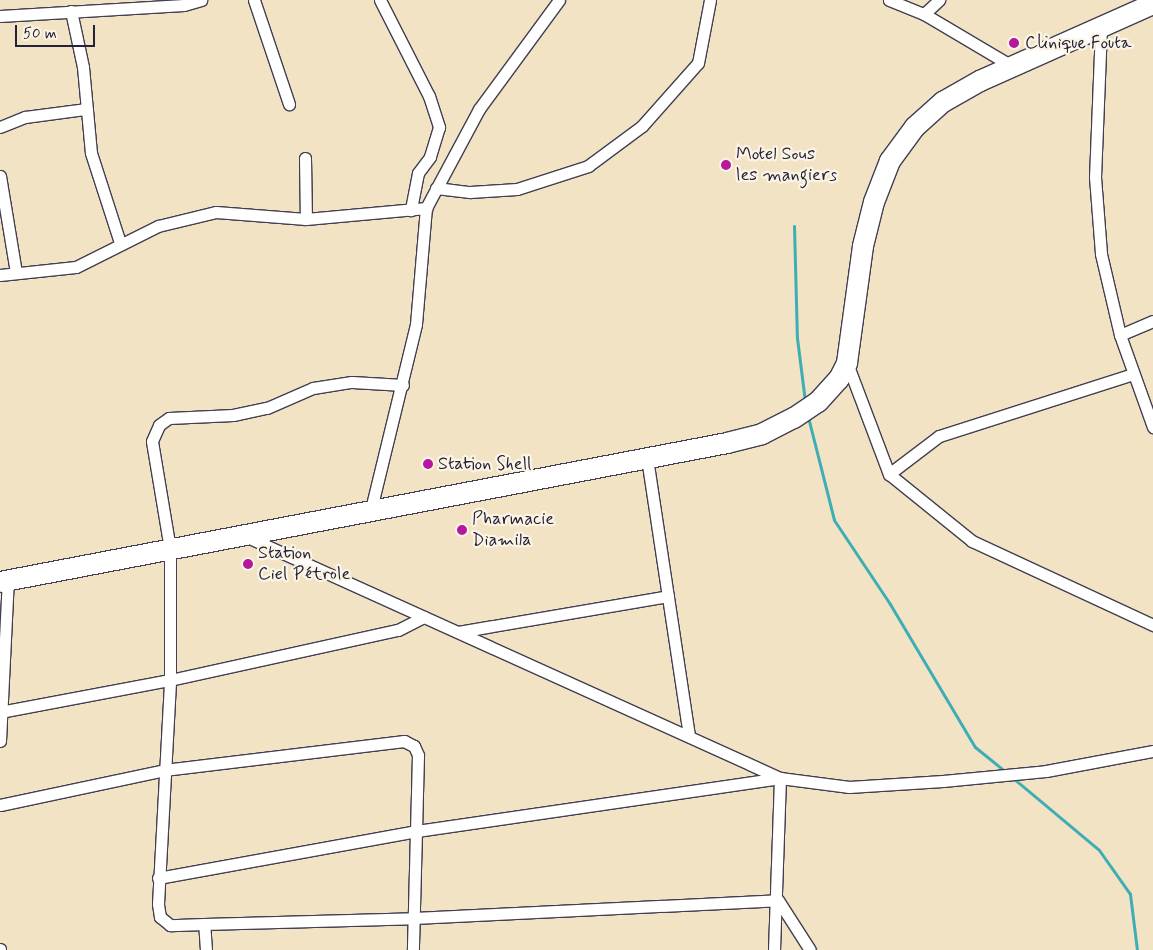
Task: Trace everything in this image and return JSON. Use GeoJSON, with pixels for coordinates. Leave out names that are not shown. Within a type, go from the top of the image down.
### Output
{"type":"FeatureCollection","features":[{"type":"Feature","properties":{"kind":"highway"},"geometry":{"type":"LineString","coordinates":[[4,581],[371,509],[647,458],[762,434],[818,402],[843,371],[863,246],[890,161],[915,127],[943,102],[1012,66],[1153,4]]}},
{"type":"Feature","properties":{"kind":"street"},"geometry":{"type":"LineString","coordinates":[[0,16],[184,5],[201,0]]}},
{"type":"Feature","properties":{"kind":"street"},"geometry":{"type":"LineString","coordinates":[[254,0],[289,104]]}},
{"type":"Feature","properties":{"kind":"street"},"geometry":{"type":"LineString","coordinates":[[380,0],[429,96],[439,127],[430,157],[418,173],[410,210]]}},
{"type":"Feature","properties":{"kind":"street"},"geometry":{"type":"LineString","coordinates":[[371,509],[403,385],[420,302],[426,208],[479,109],[559,0]]}},
{"type":"Feature","properties":{"kind":"street"},"geometry":{"type":"LineString","coordinates":[[436,188],[470,192],[517,189],[588,166],[642,126],[698,64],[710,0]]}},
{"type":"Feature","properties":{"kind":"street"},"geometry":{"type":"LineString","coordinates":[[889,0],[924,14],[1012,66]]}},
{"type":"Feature","properties":{"kind":"street"},"geometry":{"type":"LineString","coordinates":[[924,14],[939,0]]}},
{"type":"Feature","properties":{"kind":"street"},"geometry":{"type":"LineString","coordinates":[[71,11],[83,67],[91,152],[120,243]]}},
{"type":"Feature","properties":{"kind":"street"},"geometry":{"type":"LineString","coordinates":[[1101,28],[1096,213],[1101,254],[1120,335],[1132,374],[1149,406],[1153,427]]}},
{"type":"Feature","properties":{"kind":"street"},"geometry":{"type":"LineString","coordinates":[[0,128],[25,116],[86,108]]}},
{"type":"Feature","properties":{"kind":"street"},"geometry":{"type":"LineString","coordinates":[[305,158],[306,219]]}},
{"type":"Feature","properties":{"kind":"street"},"geometry":{"type":"LineString","coordinates":[[0,176],[16,273]]}},
{"type":"Feature","properties":{"kind":"street"},"geometry":{"type":"LineString","coordinates":[[0,274],[76,267],[99,258],[120,243],[158,226],[216,212],[306,219],[426,208]]}},
{"type":"Feature","properties":{"kind":"street"},"geometry":{"type":"LineString","coordinates":[[1120,335],[1153,321]]}},
{"type":"Feature","properties":{"kind":"street"},"geometry":{"type":"LineString","coordinates":[[843,371],[889,474],[972,541],[1153,625]]}},
{"type":"Feature","properties":{"kind":"street"},"geometry":{"type":"LineString","coordinates":[[889,474],[939,436],[1132,374]]}},
{"type":"Feature","properties":{"kind":"street"},"geometry":{"type":"LineString","coordinates":[[403,385],[352,382],[313,388],[267,408],[233,414],[169,418],[159,425],[152,441],[170,549],[170,680],[158,878],[160,917],[170,925],[414,918],[778,900]]}},
{"type":"Feature","properties":{"kind":"street"},"geometry":{"type":"LineString","coordinates":[[647,458],[689,736]]}},
{"type":"Feature","properties":{"kind":"street"},"geometry":{"type":"LineString","coordinates":[[242,535],[780,778]]}},
{"type":"Feature","properties":{"kind":"street"},"geometry":{"type":"LineString","coordinates":[[0,741],[4,581]]}},
{"type":"Feature","properties":{"kind":"street"},"geometry":{"type":"LineString","coordinates":[[458,632],[668,596]]}},
{"type":"Feature","properties":{"kind":"street"},"geometry":{"type":"LineString","coordinates":[[2,711],[170,680],[398,630],[424,617]]}},
{"type":"Feature","properties":{"kind":"street"},"geometry":{"type":"LineString","coordinates":[[0,805],[164,770],[404,741],[414,746],[418,756],[413,950]]}},
{"type":"Feature","properties":{"kind":"street"},"geometry":{"type":"LineString","coordinates":[[158,878],[417,831],[780,778],[849,787],[966,779],[1020,774],[1153,751]]}},
{"type":"Feature","properties":{"kind":"street"},"geometry":{"type":"LineString","coordinates":[[774,950],[778,900],[780,778]]}},
{"type":"Feature","properties":{"kind":"street"},"geometry":{"type":"LineString","coordinates":[[778,900],[810,950]]}},
{"type":"Feature","properties":{"kind":"street"},"geometry":{"type":"LineString","coordinates":[[204,924],[206,950]]}},
{"type":"Feature","properties":{"kind":"waterway"},"geometry":{"type":"LineString","coordinates":[[794,226],[797,338],[805,401]]}},
{"type":"Feature","properties":{"kind":"waterway"},"geometry":{"type":"LineString","coordinates":[[808,417],[834,520],[890,604],[975,747],[1005,771]]}},
{"type":"Feature","properties":{"kind":"waterway"},"geometry":{"type":"LineString","coordinates":[[1013,778],[1099,850],[1130,894],[1137,950]]}},
{"type":"Feature","properties":{"kind":"place","name":"Clinique Fouta"},"geometry":{"type":"Point","coordinates":[1014,43]}},
{"type":"Feature","properties":{"kind":"place","name":"Motel Sous les mangiers"},"geometry":{"type":"Point","coordinates":[726,165]}},
{"type":"Feature","properties":{"kind":"place","name":"Station Shell"},"geometry":{"type":"Point","coordinates":[428,464]}},
{"type":"Feature","properties":{"kind":"place","name":"Pharmacie Diamila"},"geometry":{"type":"Point","coordinates":[462,530]}},
{"type":"Feature","properties":{"kind":"place","name":"Station Ciel Pétrole"},"geometry":{"type":"Point","coordinates":[248,564]}}]}
